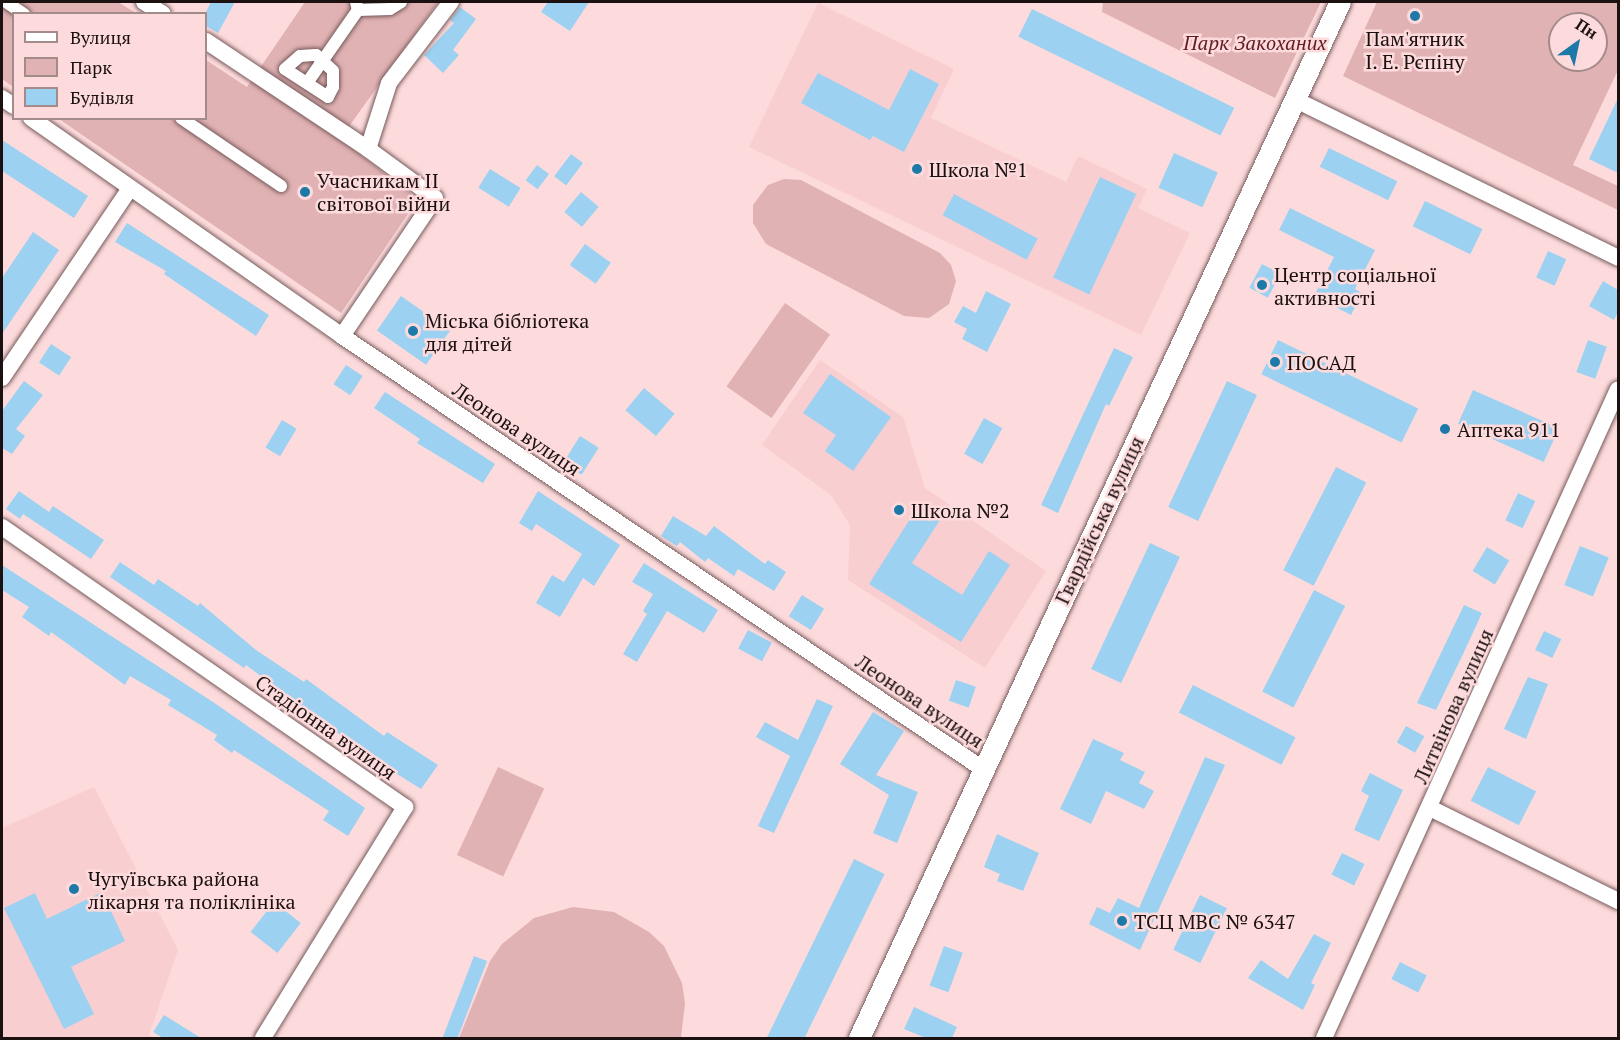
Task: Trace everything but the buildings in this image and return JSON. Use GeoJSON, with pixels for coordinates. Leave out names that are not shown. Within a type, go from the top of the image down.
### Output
{"type":"FeatureCollection","features":[{"type":"Feature","properties":{"kind":"street"},"geometry":{"type":"LineString","coordinates":[[6,2],[21,12]]}},
{"type":"Feature","properties":{"kind":"street"},"geometry":{"type":"LineString","coordinates":[[144,2],[160,12]]}},
{"type":"Feature","properties":{"kind":"street"},"geometry":{"type":"LineString","coordinates":[[307,83],[357,6],[390,9],[401,2]]}},
{"type":"Feature","properties":{"kind":"street"},"geometry":{"type":"LineString","coordinates":[[368,149],[389,83],[451,2]]}},
{"type":"Feature","properties":{"kind":"street","name":"Гвардійська вулиця"},"geometry":{"type":"LineString","coordinates":[[859,1038],[1340,2]]}},
{"type":"Feature","properties":{"kind":"street"},"geometry":{"type":"LineString","coordinates":[[207,42],[368,149],[435,198],[342,336]]}},
{"type":"Feature","properties":{"kind":"street"},"geometry":{"type":"LineString","coordinates":[[308,54],[324,59],[334,79],[328,97],[285,69],[287,65],[308,54]]}},
{"type":"Feature","properties":{"kind":"street"},"geometry":{"type":"LineString","coordinates":[[1294,99],[1618,258]]}},
{"type":"Feature","properties":{"kind":"street","name":"Леонова вулиця"},"geometry":{"type":"LineString","coordinates":[[34,120],[342,336],[982,769]]}},
{"type":"Feature","properties":{"kind":"street"},"geometry":{"type":"LineString","coordinates":[[184,120],[281,186]]}},
{"type":"Feature","properties":{"kind":"street"},"geometry":{"type":"LineString","coordinates":[[2,378],[130,188]]}},
{"type":"Feature","properties":{"kind":"street","name":"Литвінова вулиця"},"geometry":{"type":"LineString","coordinates":[[1324,1038],[1618,389]]}},
{"type":"Feature","properties":{"kind":"street","name":"Стадіонна вулиця"},"geometry":{"type":"LineString","coordinates":[[2,527],[405,807],[263,1038]]}},
{"type":"Feature","properties":{"kind":"street"},"geometry":{"type":"LineString","coordinates":[[1430,808],[1618,901]]}},
{"type":"Feature","properties":{"kind":"shaded area","name":"Школа №1"},"geometry":{"type":"Polygon","coordinates":[[[818,3],[954,69],[931,118],[1066,182],[1078,156],[1147,189],[1138,208],[1190,233],[1141,335],[749,147],[818,3]]]}},
{"type":"Feature","properties":{"kind":"shaded area","name":"Школа №2"},"geometry":{"type":"Polygon","coordinates":[[[820,360],[903,417],[925,488],[1046,571],[985,668],[848,580],[850,525],[831,495],[762,445],[820,360]]]}},
{"type":"Feature","properties":{"kind":"shaded area","name":"Чугуївська района лікарня та поліклініка"},"geometry":{"type":"Polygon","coordinates":[[[94,787],[178,950],[149,1035],[154,1038],[2,1038],[2,828],[94,787]]]}},
{"type":"Feature","properties":{"kind":"green space"},"geometry":{"type":"Polygon","coordinates":[[[2,2],[118,2],[134,12],[12,12],[12,86],[2,79],[2,2]]]}},
{"type":"Feature","properties":{"kind":"green space"},"geometry":{"type":"Polygon","coordinates":[[[305,2],[438,2],[340,139],[418,199],[341,313],[60,120],[207,120],[207,61],[247,87],[305,2]]]}},
{"type":"Feature","properties":{"kind":"green space","name":"Парк Закоханих"},"geometry":{"type":"Polygon","coordinates":[[[1103,2],[1321,2],[1275,98],[1102,12],[1103,2]]]}},
{"type":"Feature","properties":{"kind":"green space"},"geometry":{"type":"Polygon","coordinates":[[[1377,2],[1618,2],[1618,70],[1573,165],[1618,186],[1618,210],[1343,76],[1377,2]]]}},
{"type":"Feature","properties":{"kind":"green space"},"geometry":{"type":"Polygon","coordinates":[[[784,179],[801,180],[940,253],[951,265],[956,281],[949,304],[929,318],[904,316],[766,244],[753,223],[753,205],[768,185],[784,179]]]}},
{"type":"Feature","properties":{"kind":"green space"},"geometry":{"type":"Polygon","coordinates":[[[785,303],[830,335],[772,418],[726,387],[785,303]]]}},
{"type":"Feature","properties":{"kind":"green space"},"geometry":{"type":"Polygon","coordinates":[[[498,767],[544,789],[503,876],[457,855],[498,767]]]}},
{"type":"Feature","properties":{"kind":"green space"},"geometry":{"type":"Polygon","coordinates":[[[573,907],[614,912],[649,932],[664,946],[682,983],[685,1003],[681,1038],[459,1038],[490,961],[502,944],[534,918],[573,907]]]}},
{"type":"Feature","properties":{"kind":"place","name":"Пам'ятник І. Е. Рєпіну"},"geometry":{"type":"Point","coordinates":[1415,16]}},
{"type":"Feature","properties":{"kind":"place","name":"Школа №1"},"geometry":{"type":"Point","coordinates":[917,169]}},
{"type":"Feature","properties":{"kind":"place","name":"Учасникам II світової війни"},"geometry":{"type":"Point","coordinates":[305,192]}},
{"type":"Feature","properties":{"kind":"place","name":"Центр соціальної активності"},"geometry":{"type":"Point","coordinates":[1262,285]}},
{"type":"Feature","properties":{"kind":"place","name":"Міська бібліотека для дітей"},"geometry":{"type":"Point","coordinates":[413,331]}},
{"type":"Feature","properties":{"kind":"place","name":"ПОСАД"},"geometry":{"type":"Point","coordinates":[1275,362]}},
{"type":"Feature","properties":{"kind":"place","name":"Аптека 911"},"geometry":{"type":"Point","coordinates":[1445,429]}},
{"type":"Feature","properties":{"kind":"place","name":"Школа №2"},"geometry":{"type":"Point","coordinates":[899,510]}},
{"type":"Feature","properties":{"kind":"place","name":"Чугуївська района лікарня та поліклініка"},"geometry":{"type":"Point","coordinates":[74,889]}},
{"type":"Feature","properties":{"kind":"place","name":"ТСЦ МВС № 6347"},"geometry":{"type":"Point","coordinates":[1122,921]}}]}
